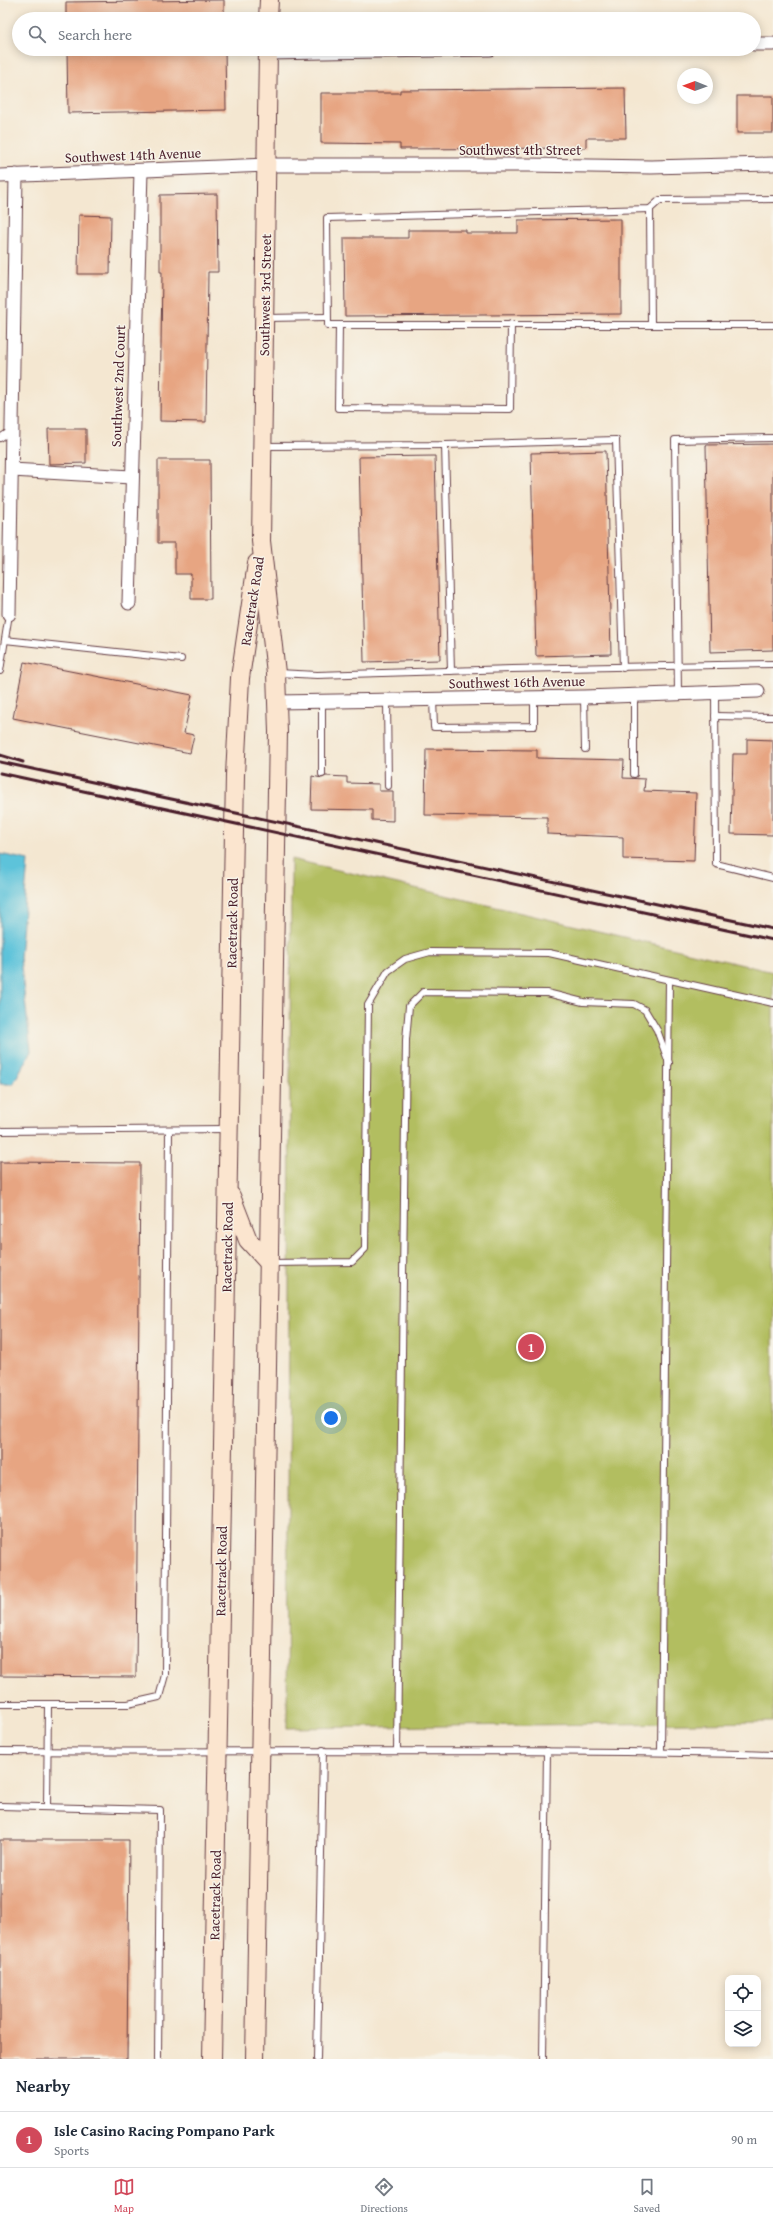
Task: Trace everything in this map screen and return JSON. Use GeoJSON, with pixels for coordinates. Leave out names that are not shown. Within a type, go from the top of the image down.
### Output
{"type":"FeatureCollection","features":[{"type":"Feature","properties":{"kind":"street"},"geometry":{"type":"LineString","coordinates":[[268,12],[269,0]]}},
{"type":"Feature","properties":{"kind":"street"},"geometry":{"type":"LineString","coordinates":[[761,44],[773,44]]}},
{"type":"Feature","properties":{"kind":"street","name":"Southwest 3rd Street"},"geometry":{"type":"LineString","coordinates":[[261,541],[268,56]]}},
{"type":"Feature","properties":{"kind":"street","name":"Southwest 4th Street"},"geometry":{"type":"LineString","coordinates":[[266,166],[528,165],[651,168],[773,164]]}},
{"type":"Feature","properties":{"kind":"street","name":"Southwest 14th Avenue"},"geometry":{"type":"LineString","coordinates":[[0,176],[266,166]]}},
{"type":"Feature","properties":{"kind":"street","name":"Southwest 2nd Court"},"geometry":{"type":"LineString","coordinates":[[129,603],[131,477],[141,171]]}},
{"type":"Feature","properties":{"kind":"street"},"geometry":{"type":"LineString","coordinates":[[9,614],[5,579],[12,470],[16,175]]}},
{"type":"Feature","properties":{"kind":"street"},"geometry":{"type":"LineString","coordinates":[[12,470],[131,477]]}},
{"type":"Feature","properties":{"kind":"street","name":"Racetrack Road"},"geometry":{"type":"LineString","coordinates":[[255,2059],[277,702],[276,673],[261,541]]}},
{"type":"Feature","properties":{"kind":"street","name":"Racetrack Road"},"geometry":{"type":"LineString","coordinates":[[212,2059],[229,1129],[231,924],[237,709],[240,678],[261,541]]}},
{"type":"Feature","properties":{"kind":"street","name":"Southwest 16th Avenue"},"geometry":{"type":"LineString","coordinates":[[277,702],[322,702],[387,699],[584,697],[758,691]]}},
{"type":"Feature","properties":{"kind":"street"},"geometry":{"type":"LineString","coordinates":[[228,1187],[248,1240],[269,1263]]}},
{"type":"Feature","properties":{"kind":"lane"},"geometry":{"type":"LineString","coordinates":[[773,199],[660,200],[650,209],[327,218],[328,325],[773,325]]}},
{"type":"Feature","properties":{"kind":"lane"},"geometry":{"type":"LineString","coordinates":[[650,209],[651,324]]}},
{"type":"Feature","properties":{"kind":"lane"},"geometry":{"type":"LineString","coordinates":[[264,318],[328,317]]}},
{"type":"Feature","properties":{"kind":"lane"},"geometry":{"type":"LineString","coordinates":[[338,325],[338,408],[510,409],[511,324]]}},
{"type":"Feature","properties":{"kind":"lane"},"geometry":{"type":"LineString","coordinates":[[0,438],[13,429]]}},
{"type":"Feature","properties":{"kind":"lane"},"geometry":{"type":"LineString","coordinates":[[678,694],[675,440],[773,438]]}},
{"type":"Feature","properties":{"kind":"lane"},"geometry":{"type":"LineString","coordinates":[[262,446],[445,445],[616,440],[623,668]]}},
{"type":"Feature","properties":{"kind":"lane"},"geometry":{"type":"LineString","coordinates":[[445,445],[451,671]]}},
{"type":"Feature","properties":{"kind":"lane"},"geometry":{"type":"LineString","coordinates":[[0,671],[9,614]]}},
{"type":"Feature","properties":{"kind":"lane"},"geometry":{"type":"LineString","coordinates":[[5,640],[181,659]]}},
{"type":"Feature","properties":{"kind":"lane"},"geometry":{"type":"LineString","coordinates":[[276,673],[317,675],[773,664]]}},
{"type":"Feature","properties":{"kind":"lane"},"geometry":{"type":"LineString","coordinates":[[715,692],[716,864],[773,878]]}},
{"type":"Feature","properties":{"kind":"lane"},"geometry":{"type":"LineString","coordinates":[[634,695],[634,774]]}},
{"type":"Feature","properties":{"kind":"lane"},"geometry":{"type":"LineString","coordinates":[[433,699],[434,728],[534,726],[534,697]]}},
{"type":"Feature","properties":{"kind":"lane"},"geometry":{"type":"LineString","coordinates":[[584,697],[585,749]]}},
{"type":"Feature","properties":{"kind":"lane"},"geometry":{"type":"LineString","coordinates":[[387,699],[388,786]]}},
{"type":"Feature","properties":{"kind":"lane"},"geometry":{"type":"LineString","coordinates":[[322,702],[322,774]]}},
{"type":"Feature","properties":{"kind":"lane"},"geometry":{"type":"LineString","coordinates":[[715,716],[773,717]]}},
{"type":"Feature","properties":{"kind":"lane"},"geometry":{"type":"LineString","coordinates":[[269,1263],[352,1262],[365,1249],[368,1005],[388,971],[405,959],[430,952],[549,954],[773,1003]]}},
{"type":"Feature","properties":{"kind":"lane"},"geometry":{"type":"LineString","coordinates":[[661,1752],[670,980]]}},
{"type":"Feature","properties":{"kind":"lane"},"geometry":{"type":"LineString","coordinates":[[396,1751],[406,1040],[409,1006],[423,992],[547,993],[583,1002],[634,1004],[645,1010],[657,1030],[669,1062]]}},
{"type":"Feature","properties":{"kind":"lane"},"geometry":{"type":"LineString","coordinates":[[0,1131],[229,1129]]}},
{"type":"Feature","properties":{"kind":"lane"},"geometry":{"type":"LineString","coordinates":[[0,1704],[128,1704],[159,1697],[163,1688],[165,1675],[168,1130]]}},
{"type":"Feature","properties":{"kind":"lane"},"geometry":{"type":"LineString","coordinates":[[47,1806],[48,1704]]}},
{"type":"Feature","properties":{"kind":"lane"},"geometry":{"type":"LineString","coordinates":[[317,2059],[324,1750]]}},
{"type":"Feature","properties":{"kind":"lane"},"geometry":{"type":"LineString","coordinates":[[0,1751],[547,1751],[773,1755]]}},
{"type":"Feature","properties":{"kind":"lane"},"geometry":{"type":"LineString","coordinates":[[542,2059],[547,1751]]}},
{"type":"Feature","properties":{"kind":"lane"},"geometry":{"type":"LineString","coordinates":[[0,1806],[160,1810],[158,2059]]}},
{"type":"Feature","properties":{"kind":"green space"},"geometry":{"type":"Polygon","coordinates":[[[291,859],[773,972],[773,1722],[287,1728],[291,859]]]}},
{"type":"Feature","properties":{"kind":"water"},"geometry":{"type":"Polygon","coordinates":[[[0,854],[28,860],[20,958],[31,1051],[13,1084],[0,1084],[0,854]]]}},
{"type":"Feature","properties":{"kind":"building"},"geometry":{"type":"Polygon","coordinates":[[[224,0],[224,12],[66,12],[66,2],[224,0]]]}},
{"type":"Feature","properties":{"kind":"building"},"geometry":{"type":"Polygon","coordinates":[[[67,56],[225,56],[226,110],[68,113],[67,56]]]}},
{"type":"Feature","properties":{"kind":"building"},"geometry":{"type":"Polygon","coordinates":[[[625,88],[626,138],[586,138],[586,148],[400,149],[400,144],[321,143],[321,93],[400,93],[400,90],[625,88]]]}},
{"type":"Feature","properties":{"kind":"building"},"geometry":{"type":"Polygon","coordinates":[[[737,96],[773,96],[773,133],[737,133],[737,96]]]}},
{"type":"Feature","properties":{"kind":"building"},"geometry":{"type":"Polygon","coordinates":[[[217,194],[218,272],[208,272],[206,422],[160,421],[162,272],[160,272],[160,195],[217,194]]]}},
{"type":"Feature","properties":{"kind":"building"},"geometry":{"type":"Polygon","coordinates":[[[79,215],[111,216],[110,274],[78,274],[79,215]]]}},
{"type":"Feature","properties":{"kind":"building"},"geometry":{"type":"Polygon","coordinates":[[[621,219],[621,314],[345,316],[344,238],[408,238],[408,230],[466,230],[466,233],[518,233],[518,220],[621,219]]]}},
{"type":"Feature","properties":{"kind":"building"},"geometry":{"type":"Polygon","coordinates":[[[48,429],[86,429],[86,463],[49,464],[48,429]]]}},
{"type":"Feature","properties":{"kind":"building"},"geometry":{"type":"Polygon","coordinates":[[[773,444],[773,650],[710,652],[706,445],[773,444]]]}},
{"type":"Feature","properties":{"kind":"building"},"geometry":{"type":"Polygon","coordinates":[[[606,451],[611,654],[536,656],[531,453],[606,451]]]}},
{"type":"Feature","properties":{"kind":"building"},"geometry":{"type":"Polygon","coordinates":[[[435,456],[440,660],[364,662],[359,457],[435,456]]]}},
{"type":"Feature","properties":{"kind":"building"},"geometry":{"type":"Polygon","coordinates":[[[158,460],[210,460],[211,599],[191,599],[191,574],[175,574],[175,543],[158,543],[158,460]]]}},
{"type":"Feature","properties":{"kind":"building"},"geometry":{"type":"Polygon","coordinates":[[[24,662],[192,695],[184,733],[194,735],[190,753],[13,718],[24,662]]]}},
{"type":"Feature","properties":{"kind":"building"},"geometry":{"type":"Polygon","coordinates":[[[747,739],[773,740],[773,835],[731,834],[733,754],[747,754],[747,739]]]}},
{"type":"Feature","properties":{"kind":"building"},"geometry":{"type":"Polygon","coordinates":[[[426,749],[537,750],[537,758],[624,760],[623,778],[645,779],[644,791],[696,793],[694,861],[623,859],[623,837],[547,834],[547,817],[425,815],[426,749]]]}},
{"type":"Feature","properties":{"kind":"building"},"geometry":{"type":"Polygon","coordinates":[[[312,776],[322,778],[326,776],[347,777],[347,783],[379,784],[379,791],[393,791],[393,821],[372,820],[372,810],[311,809],[312,776]]]}},
{"type":"Feature","properties":{"kind":"building"},"geometry":{"type":"Polygon","coordinates":[[[0,1162],[140,1163],[136,1677],[0,1676],[0,1162]]]}},
{"type":"Feature","properties":{"kind":"building"},"geometry":{"type":"Polygon","coordinates":[[[0,1840],[129,1840],[127,2059],[0,2059],[0,1840]]]}},
{"type":"Feature","properties":{"kind":"railway"},"geometry":{"type":"LineString","coordinates":[[0,755],[23,762]]}},
{"type":"Feature","properties":{"kind":"railway"},"geometry":{"type":"LineString","coordinates":[[0,762],[773,929]]}},
{"type":"Feature","properties":{"kind":"railway"},"geometry":{"type":"LineString","coordinates":[[0,773],[773,940]]}},
{"type":"Feature","properties":{"kind":"place","name":"Isle Casino Racing Pompano Park"},"geometry":{"type":"Point","coordinates":[531,1347]}}]}
